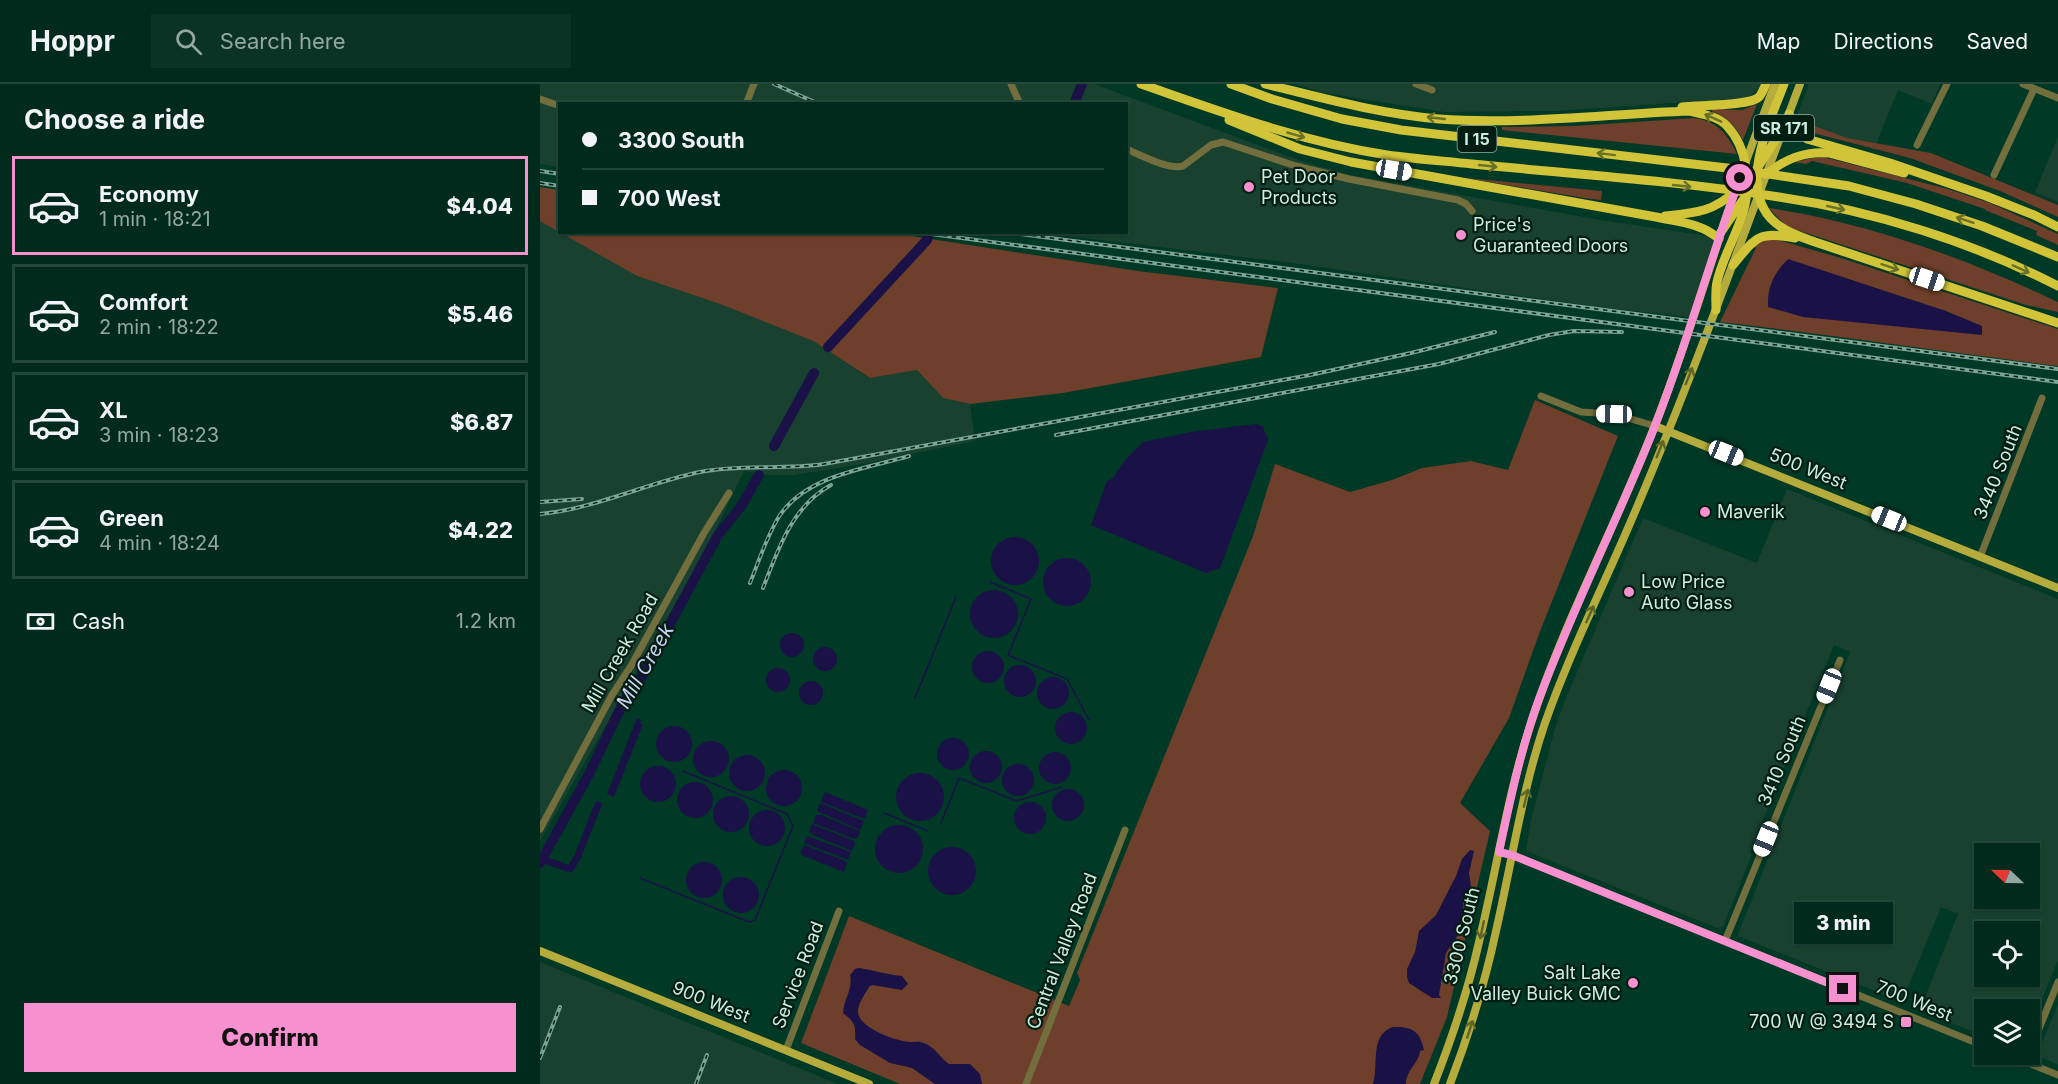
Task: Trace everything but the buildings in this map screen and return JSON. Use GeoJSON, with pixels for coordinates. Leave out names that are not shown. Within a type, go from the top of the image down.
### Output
{"type":"FeatureCollection","features":[{"type":"Feature","properties":{"kind":"highway","name":"I 15"},"geometry":{"type":"LineString","coordinates":[[1139,84],[1260,125],[1333,145],[1388,155],[1779,197],[1861,214],[1975,250],[2058,286]]}},
{"type":"Feature","properties":{"kind":"highway"},"geometry":{"type":"LineString","coordinates":[[1139,84],[1300,149],[1351,162],[1656,217],[1697,226],[1720,235],[1758,181],[1768,172],[1795,156],[1817,152],[1941,181]]}},
{"type":"Feature","properties":{"kind":"highway","name":"I 15"},"geometry":{"type":"LineString","coordinates":[[1231,84],[1272,99],[1342,119],[1401,130],[1727,168],[1849,186],[1916,204],[1982,226],[2058,257]]}},
{"type":"Feature","properties":{"kind":"highway"},"geometry":{"type":"LineString","coordinates":[[1265,84],[1372,110],[1437,119],[1506,121],[1689,111],[1711,116],[1727,125],[1740,145],[1747,181],[1743,214],[1717,283],[1716,310]]}},
{"type":"Feature","properties":{"kind":"highway"},"geometry":{"type":"LineString","coordinates":[[1642,113],[1702,105],[1749,104],[1760,97],[1766,84]]}},
{"type":"Feature","properties":{"kind":"highway"},"geometry":{"type":"LineString","coordinates":[[1784,84],[1763,141],[1758,167],[1759,195],[1774,222],[1815,242],[2058,323]]}},
{"type":"Feature","properties":{"kind":"highway"},"geometry":{"type":"LineString","coordinates":[[1789,114],[1795,128],[1807,139],[1890,162],[2013,206],[2058,227]]}},
{"type":"Feature","properties":{"kind":"highway"},"geometry":{"type":"LineString","coordinates":[[1656,217],[1705,211],[1721,204],[1747,181],[1785,125]]}},
{"type":"Feature","properties":{"kind":"highway"},"geometry":{"type":"LineString","coordinates":[[1733,265],[1751,242],[1761,236],[1772,234],[1815,242]]}},
{"type":"Feature","properties":{"kind":"main road","name":"3300 South"},"geometry":{"type":"LineString","coordinates":[[1434,1084],[1461,1009],[1479,943],[1524,744],[1539,699],[1622,509],[1655,426],[1699,304],[1734,193],[1775,84]]}},
{"type":"Feature","properties":{"kind":"main road","name":"3300 South"},"geometry":{"type":"LineString","coordinates":[[1450,1084],[1473,1022],[1493,946],[1538,748],[1552,704],[1638,506],[1716,310],[1800,84]]}},
{"type":"Feature","properties":{"kind":"main road","name":"500 West"},"geometry":{"type":"LineString","coordinates":[[1655,426],[2058,588]]}},
{"type":"Feature","properties":{"kind":"main road","name":"900 West"},"geometry":{"type":"LineString","coordinates":[[540,951],[868,1084]]}},
{"type":"Feature","properties":{"kind":"street"},"geometry":{"type":"LineString","coordinates":[[747,102],[754,84]]}},
{"type":"Feature","properties":{"kind":"street"},"geometry":{"type":"LineString","coordinates":[[1011,84],[1019,102]]}},
{"type":"Feature","properties":{"kind":"street"},"geometry":{"type":"LineString","coordinates":[[1416,84],[1432,90]]}},
{"type":"Feature","properties":{"kind":"street"},"geometry":{"type":"LineString","coordinates":[[1917,145],[1947,84]]}},
{"type":"Feature","properties":{"kind":"street"},"geometry":{"type":"LineString","coordinates":[[2023,84],[2058,98]]}},
{"type":"Feature","properties":{"kind":"street"},"geometry":{"type":"LineString","coordinates":[[1994,176],[2034,89]]}},
{"type":"Feature","properties":{"kind":"street"},"geometry":{"type":"LineString","coordinates":[[540,99],[558,105]]}},
{"type":"Feature","properties":{"kind":"street"},"geometry":{"type":"LineString","coordinates":[[1128,150],[1178,168],[1211,146],[1223,142],[1296,166],[1458,200],[1472,211]]}},
{"type":"Feature","properties":{"kind":"street","name":"500 West"},"geometry":{"type":"LineString","coordinates":[[1541,396],[1581,412],[1614,414],[1655,426]]}},
{"type":"Feature","properties":{"kind":"street","name":"3440 South"},"geometry":{"type":"LineString","coordinates":[[1980,557],[2042,398]]}},
{"type":"Feature","properties":{"kind":"street","name":"Mill Creek Road"},"geometry":{"type":"LineString","coordinates":[[540,829],[612,695],[631,666],[704,533],[729,493]]}},
{"type":"Feature","properties":{"kind":"street","name":"3410 South"},"geometry":{"type":"LineString","coordinates":[[1725,941],[1840,660]]}},
{"type":"Feature","properties":{"kind":"street","name":"Central Valley Road"},"geometry":{"type":"LineString","coordinates":[[1026,1084],[1125,830]]}},
{"type":"Feature","properties":{"kind":"street","name":"700 West"},"geometry":{"type":"LineString","coordinates":[[1499,852],[1512,855],[1974,1042]]}},
{"type":"Feature","properties":{"kind":"street","name":"Service Road"},"geometry":{"type":"LineString","coordinates":[[786,1050],[839,911]]}},
{"type":"Feature","properties":{"kind":"street"},"geometry":{"type":"LineString","coordinates":[[2040,1026],[2058,982]]}},
{"type":"Feature","properties":{"kind":"street"},"geometry":{"type":"LineString","coordinates":[[2040,1064],[2058,1075]]}},
{"type":"Feature","properties":{"kind":"shaded area"},"geometry":{"type":"Polygon","coordinates":[[[540,84],[1094,84],[1301,161],[1350,175],[1601,220],[1715,237],[1689,317],[1598,307],[1285,262],[1050,234],[1128,234],[1128,102],[558,102],[558,167],[540,164],[540,84]]]}},
{"type":"Feature","properties":{"kind":"shaded area"},"geometry":{"type":"Polygon","coordinates":[[[1296,84],[1763,84],[1747,98],[1555,111],[1444,112],[1319,92],[1296,84]]]}},
{"type":"Feature","properties":{"kind":"shaded area"},"geometry":{"type":"Polygon","coordinates":[[[1809,84],[1940,84],[1932,104],[1898,90],[1874,149],[1802,127],[1798,113],[1809,84]]]}},
{"type":"Feature","properties":{"kind":"shaded area"},"geometry":{"type":"Polygon","coordinates":[[[1757,104],[1743,140],[1730,122],[1712,111],[1712,109],[1742,110],[1757,104]]]}},
{"type":"Feature","properties":{"kind":"shaded area"},"geometry":{"type":"Polygon","coordinates":[[[1799,117],[1808,117],[1806,123],[1847,138],[1931,153],[2058,205],[2058,217],[2000,191],[1910,158],[1813,133],[1814,136],[1802,127],[1799,117]]]}},
{"type":"Feature","properties":{"kind":"shaded area"},"geometry":{"type":"Polygon","coordinates":[[[1694,118],[1709,122],[1720,129],[1737,154],[1502,130],[1502,127],[1574,126],[1694,118]]]}},
{"type":"Feature","properties":{"kind":"shaded area"},"geometry":{"type":"Polygon","coordinates":[[[2058,137],[2058,202],[2035,192],[2058,137]]]}},
{"type":"Feature","properties":{"kind":"shaded area"},"geometry":{"type":"Polygon","coordinates":[[[1823,157],[1948,189],[1990,203],[2058,234],[2058,245],[2036,235],[2037,231],[1985,209],[1907,183],[1812,161],[1806,164],[1794,162],[1823,157]]]}},
{"type":"Feature","properties":{"kind":"shaded area"},"geometry":{"type":"Polygon","coordinates":[[[1466,178],[1602,191],[1601,200],[1584,198],[1466,178]]]}},
{"type":"Feature","properties":{"kind":"shaded area"},"geometry":{"type":"Polygon","coordinates":[[[540,187],[558,190],[558,231],[540,221],[540,187]]]}},
{"type":"Feature","properties":{"kind":"shaded area"},"geometry":{"type":"Polygon","coordinates":[[[1769,208],[1844,223],[1953,257],[2058,302],[2058,312],[2026,305],[1797,230],[1784,224],[1769,208]]]}},
{"type":"Feature","properties":{"kind":"shaded area"},"geometry":{"type":"Polygon","coordinates":[[[540,219],[558,229],[558,234],[567,234],[637,276],[720,304],[813,341],[869,378],[917,370],[943,398],[970,404],[975,441],[858,465],[793,475],[768,475],[744,471],[705,552],[540,841],[540,219]]]}},
{"type":"Feature","properties":{"kind":"shaded area"},"geometry":{"type":"Polygon","coordinates":[[[563,234],[898,234],[1138,271],[1278,288],[1261,357],[1063,393],[970,404],[943,398],[917,370],[870,378],[813,341],[720,304],[637,276],[563,234]]]}},
{"type":"Feature","properties":{"kind":"shaded area"},"geometry":{"type":"Polygon","coordinates":[[[1766,240],[1778,240],[1841,258],[2058,329],[2058,366],[1720,322],[1755,246],[1766,240]]]}},
{"type":"Feature","properties":{"kind":"shaded area"},"geometry":{"type":"Polygon","coordinates":[[[1788,259],[1946,311],[1982,326],[1982,335],[1803,317],[1768,307],[1772,281],[1788,259]]]}},
{"type":"Feature","properties":{"kind":"shaded area"},"geometry":{"type":"Polygon","coordinates":[[[1535,400],[1618,436],[1539,634],[1509,718],[1460,803],[1490,831],[1447,1017],[1420,1084],[900,1084],[801,1043],[849,916],[1069,1006],[1080,980],[1077,973],[1253,536],[1275,464],[1350,492],[1392,480],[1422,468],[1471,461],[1508,470],[1535,400]]]}},
{"type":"Feature","properties":{"kind":"shaded area"},"geometry":{"type":"Polygon","coordinates":[[[1256,424],[1263,427],[1268,440],[1220,568],[1206,573],[1091,525],[1107,481],[1113,478],[1125,460],[1143,442],[1191,432],[1256,424]]]}},
{"type":"Feature","properties":{"kind":"shaded area"},"geometry":{"type":"Polygon","coordinates":[[[1787,489],[2058,599],[2058,960],[2040,1004],[2040,999],[1974,999],[1974,1032],[1920,1010],[1958,914],[1941,907],[1902,1002],[1738,936],[1850,652],[1834,645],[1759,830],[1723,927],[1717,928],[1526,851],[1530,824],[1555,728],[1643,518],[1757,563],[1787,489]]]}},
{"type":"Feature","properties":{"kind":"shaded area"},"geometry":{"type":"Polygon","coordinates":[[[1010,537],[1020,537],[1032,544],[1039,556],[1039,566],[1032,578],[1020,585],[1010,585],[995,574],[991,566],[991,556],[1002,541],[1010,537]]]}},
{"type":"Feature","properties":{"kind":"shaded area"},"geometry":{"type":"Polygon","coordinates":[[[1062,558],[1072,558],[1084,565],[1091,577],[1091,587],[1084,599],[1072,606],[1062,606],[1047,595],[1043,587],[1043,577],[1054,562],[1062,558]]]}},
{"type":"Feature","properties":{"kind":"shaded area"},"geometry":{"type":"Polygon","coordinates":[[[989,590],[999,590],[1011,597],[1018,609],[1018,619],[1011,631],[999,638],[989,638],[974,627],[970,619],[970,609],[981,594],[989,590]]]}},
{"type":"Feature","properties":{"kind":"shaded area"},"geometry":{"type":"Polygon","coordinates":[[[792,633],[801,636],[804,645],[801,654],[792,657],[783,654],[780,645],[783,636],[792,633]]]}},
{"type":"Feature","properties":{"kind":"shaded area"},"geometry":{"type":"Polygon","coordinates":[[[825,647],[834,650],[837,659],[834,668],[825,671],[816,668],[813,659],[816,650],[825,647]]]}},
{"type":"Feature","properties":{"kind":"shaded area"},"geometry":{"type":"Polygon","coordinates":[[[988,651],[999,656],[1004,667],[999,678],[988,683],[977,678],[972,667],[977,656],[988,651]]]}},
{"type":"Feature","properties":{"kind":"shaded area"},"geometry":{"type":"Polygon","coordinates":[[[1020,665],[1031,670],[1036,681],[1031,692],[1020,697],[1009,692],[1004,681],[1009,670],[1020,665]]]}},
{"type":"Feature","properties":{"kind":"shaded area"},"geometry":{"type":"Polygon","coordinates":[[[778,668],[787,671],[790,680],[787,689],[778,692],[769,689],[766,680],[769,671],[778,668]]]}},
{"type":"Feature","properties":{"kind":"shaded area"},"geometry":{"type":"Polygon","coordinates":[[[1053,677],[1064,682],[1069,693],[1064,704],[1053,709],[1042,704],[1037,693],[1042,682],[1053,677]]]}},
{"type":"Feature","properties":{"kind":"shaded area"},"geometry":{"type":"Polygon","coordinates":[[[811,681],[820,684],[823,693],[820,702],[811,705],[802,702],[799,693],[802,684],[811,681]]]}},
{"type":"Feature","properties":{"kind":"shaded area"},"geometry":{"type":"Polygon","coordinates":[[[1071,712],[1082,717],[1087,728],[1082,739],[1071,744],[1060,739],[1055,728],[1060,717],[1071,712]]]}},
{"type":"Feature","properties":{"kind":"shaded area"},"geometry":{"type":"Polygon","coordinates":[[[637,718],[643,724],[614,797],[607,794],[637,718]]]}},
{"type":"Feature","properties":{"kind":"shaded area"},"geometry":{"type":"Polygon","coordinates":[[[674,726],[687,731],[692,744],[687,757],[674,762],[661,757],[656,744],[661,731],[674,726]]]}},
{"type":"Feature","properties":{"kind":"shaded area"},"geometry":{"type":"Polygon","coordinates":[[[953,738],[964,743],[969,754],[964,765],[953,770],[942,765],[937,754],[942,743],[953,738]]]}},
{"type":"Feature","properties":{"kind":"shaded area"},"geometry":{"type":"Polygon","coordinates":[[[711,741],[724,746],[729,759],[724,772],[711,777],[698,772],[693,759],[698,746],[711,741]]]}},
{"type":"Feature","properties":{"kind":"shaded area"},"geometry":{"type":"Polygon","coordinates":[[[986,751],[997,756],[1002,767],[997,778],[986,783],[975,778],[970,767],[975,756],[986,751]]]}},
{"type":"Feature","properties":{"kind":"shaded area"},"geometry":{"type":"Polygon","coordinates":[[[1055,752],[1066,757],[1071,768],[1066,779],[1055,784],[1044,779],[1039,768],[1044,757],[1055,752]]]}},
{"type":"Feature","properties":{"kind":"shaded area"},"geometry":{"type":"Polygon","coordinates":[[[747,755],[760,760],[765,773],[760,786],[747,791],[734,786],[729,773],[734,760],[747,755]]]}},
{"type":"Feature","properties":{"kind":"shaded area"},"geometry":{"type":"Polygon","coordinates":[[[1018,764],[1029,769],[1034,780],[1029,791],[1018,796],[1007,791],[1002,780],[1007,769],[1018,764]]]}},
{"type":"Feature","properties":{"kind":"shaded area"},"geometry":{"type":"Polygon","coordinates":[[[658,766],[671,771],[676,784],[671,797],[658,802],[645,797],[640,784],[645,771],[658,766]]]}},
{"type":"Feature","properties":{"kind":"shaded area"},"geometry":{"type":"Polygon","coordinates":[[[784,770],[797,775],[802,788],[797,801],[784,806],[771,801],[766,788],[771,775],[784,770]]]}},
{"type":"Feature","properties":{"kind":"shaded area"},"geometry":{"type":"Polygon","coordinates":[[[915,773],[925,773],[937,780],[944,792],[944,802],[937,814],[925,821],[915,821],[900,810],[896,802],[896,792],[907,777],[915,773]]]}},
{"type":"Feature","properties":{"kind":"shaded area"},"geometry":{"type":"Polygon","coordinates":[[[695,782],[708,787],[713,800],[708,813],[695,818],[682,813],[677,800],[682,787],[695,782]]]}},
{"type":"Feature","properties":{"kind":"shaded area"},"geometry":{"type":"Polygon","coordinates":[[[1068,789],[1079,794],[1084,805],[1079,816],[1068,821],[1057,816],[1052,805],[1057,794],[1068,789]]]}},
{"type":"Feature","properties":{"kind":"shaded area"},"geometry":{"type":"Polygon","coordinates":[[[825,792],[868,810],[865,819],[821,802],[825,792]]]}},
{"type":"Feature","properties":{"kind":"shaded area"},"geometry":{"type":"Polygon","coordinates":[[[731,796],[744,801],[749,814],[744,827],[731,832],[718,827],[713,814],[718,801],[731,796]]]}},
{"type":"Feature","properties":{"kind":"shaded area"},"geometry":{"type":"Polygon","coordinates":[[[1030,802],[1041,807],[1046,818],[1041,829],[1030,834],[1019,829],[1014,818],[1019,807],[1030,802]]]}},
{"type":"Feature","properties":{"kind":"shaded area"},"geometry":{"type":"Polygon","coordinates":[[[820,803],[864,821],[860,830],[817,811],[820,803]]]}},
{"type":"Feature","properties":{"kind":"shaded area"},"geometry":{"type":"Polygon","coordinates":[[[767,810],[780,815],[785,828],[780,841],[767,846],[754,841],[749,828],[754,815],[767,810]]]}},
{"type":"Feature","properties":{"kind":"shaded area"},"geometry":{"type":"Polygon","coordinates":[[[816,815],[860,831],[857,839],[813,823],[816,815]]]}},
{"type":"Feature","properties":{"kind":"shaded area"},"geometry":{"type":"Polygon","coordinates":[[[812,824],[854,841],[852,851],[813,835],[809,832],[812,824]]]}},
{"type":"Feature","properties":{"kind":"shaded area"},"geometry":{"type":"Polygon","coordinates":[[[894,825],[904,825],[916,832],[923,844],[923,854],[916,866],[904,873],[894,873],[879,862],[875,854],[875,844],[886,829],[894,825]]]}},
{"type":"Feature","properties":{"kind":"shaded area"},"geometry":{"type":"Polygon","coordinates":[[[807,836],[851,852],[848,860],[804,843],[807,836]]]}},
{"type":"Feature","properties":{"kind":"shaded area"},"geometry":{"type":"Polygon","coordinates":[[[804,845],[843,860],[847,863],[844,872],[804,856],[800,853],[804,845]]]}},
{"type":"Feature","properties":{"kind":"shaded area"},"geometry":{"type":"Polygon","coordinates":[[[947,847],[957,847],[969,854],[976,866],[976,876],[969,888],[957,895],[947,895],[932,884],[928,876],[928,866],[939,851],[947,847]]]}},
{"type":"Feature","properties":{"kind":"shaded area"},"geometry":{"type":"Polygon","coordinates":[[[1470,850],[1474,851],[1469,873],[1471,886],[1463,902],[1461,931],[1446,953],[1439,995],[1441,998],[1432,998],[1409,983],[1407,969],[1415,952],[1419,931],[1436,915],[1462,859],[1470,850]]]}},
{"type":"Feature","properties":{"kind":"shaded area"},"geometry":{"type":"Polygon","coordinates":[[[704,862],[717,867],[722,880],[717,893],[704,898],[691,893],[686,880],[691,867],[704,862]]]}},
{"type":"Feature","properties":{"kind":"shaded area"},"geometry":{"type":"Polygon","coordinates":[[[741,877],[754,882],[759,895],[754,908],[741,913],[728,908],[723,895],[728,882],[741,877]]]}},
{"type":"Feature","properties":{"kind":"shaded area"},"geometry":{"type":"Polygon","coordinates":[[[540,962],[838,1084],[540,1084],[540,962]]]}},
{"type":"Feature","properties":{"kind":"shaded area"},"geometry":{"type":"Polygon","coordinates":[[[859,968],[902,976],[908,984],[902,990],[872,985],[869,987],[858,1010],[865,1024],[888,1037],[928,1045],[949,1064],[970,1064],[980,1074],[982,1084],[935,1084],[912,1068],[890,1063],[860,1045],[855,1039],[854,1024],[843,1013],[850,985],[850,975],[859,968]]]}},
{"type":"Feature","properties":{"kind":"shaded area"},"geometry":{"type":"Polygon","coordinates":[[[2058,1004],[2058,1065],[2040,1056],[2040,1048],[2058,1004]]]}},
{"type":"Feature","properties":{"kind":"shaded area"},"geometry":{"type":"Polygon","coordinates":[[[1393,1027],[1414,1031],[1420,1038],[1424,1050],[1420,1051],[1406,1084],[1373,1084],[1378,1044],[1385,1031],[1393,1027]]]}},
{"type":"Feature","properties":{"kind":"waterway","name":"Mill Creek"},"geometry":{"type":"LineString","coordinates":[[1075,102],[1082,84]]}},
{"type":"Feature","properties":{"kind":"waterway","name":"Mill Creek"},"geometry":{"type":"LineString","coordinates":[[828,347],[927,240],[929,234]]}},
{"type":"Feature","properties":{"kind":"waterway","name":"Mill Creek"},"geometry":{"type":"LineString","coordinates":[[774,446],[814,373]]}},
{"type":"Feature","properties":{"kind":"waterway","name":"Mill Creek"},"geometry":{"type":"LineString","coordinates":[[540,863],[589,774],[624,701],[640,680],[718,535],[742,505],[759,475]]}},
{"type":"Feature","properties":{"kind":"waterway"},"geometry":{"type":"LineString","coordinates":[[990,582],[1031,599],[1008,655],[1067,679],[1089,720]]}},
{"type":"Feature","properties":{"kind":"waterway"},"geometry":{"type":"LineString","coordinates":[[915,698],[956,597]]}},
{"type":"Feature","properties":{"kind":"waterway"},"geometry":{"type":"LineString","coordinates":[[640,878],[749,922],[755,920],[793,826],[787,814],[683,771]]}},
{"type":"Feature","properties":{"kind":"waterway"},"geometry":{"type":"LineString","coordinates":[[941,823],[959,778],[1017,801],[1062,787]]}},
{"type":"Feature","properties":{"kind":"waterway"},"geometry":{"type":"LineString","coordinates":[[542,859],[570,869],[577,858],[598,805]]}},
{"type":"Feature","properties":{"kind":"waterway"},"geometry":{"type":"LineString","coordinates":[[884,813],[928,831]]}},
{"type":"Feature","properties":{"kind":"railway"},"geometry":{"type":"LineString","coordinates":[[774,84],[814,102]]}},
{"type":"Feature","properties":{"kind":"railway"},"geometry":{"type":"LineString","coordinates":[[540,171],[558,174]]}},
{"type":"Feature","properties":{"kind":"railway"},"geometry":{"type":"LineString","coordinates":[[540,183],[558,186]]}},
{"type":"Feature","properties":{"kind":"railway"},"geometry":{"type":"LineString","coordinates":[[931,234],[2058,382]]}},
{"type":"Feature","properties":{"kind":"railway"},"geometry":{"type":"LineString","coordinates":[[1020,234],[2058,369]]}},
{"type":"Feature","properties":{"kind":"railway"},"geometry":{"type":"LineString","coordinates":[[1056,435],[1439,364],[1549,335],[1574,331],[1622,332]]}},
{"type":"Feature","properties":{"kind":"railway"},"geometry":{"type":"LineString","coordinates":[[540,514],[581,507],[700,472],[731,468],[824,464],[1310,375],[1495,332]]}},
{"type":"Feature","properties":{"kind":"railway"},"geometry":{"type":"LineString","coordinates":[[750,583],[771,531],[780,515],[792,502],[806,491],[838,475],[909,456]]}},
{"type":"Feature","properties":{"kind":"railway"},"geometry":{"type":"LineString","coordinates":[[763,588],[781,544],[796,517],[817,494],[831,485]]}},
{"type":"Feature","properties":{"kind":"railway"},"geometry":{"type":"LineString","coordinates":[[540,502],[582,499]]}},
{"type":"Feature","properties":{"kind":"railway"},"geometry":{"type":"LineString","coordinates":[[540,1058],[560,1007]]}},
{"type":"Feature","properties":{"kind":"railway"},"geometry":{"type":"LineString","coordinates":[[696,1084],[707,1055]]}},
{"type":"Feature","properties":{"kind":"place","name":"Pet Door Products"},"geometry":{"type":"Point","coordinates":[1249,187]}},
{"type":"Feature","properties":{"kind":"place","name":"Price's Guaranteed Doors"},"geometry":{"type":"Point","coordinates":[1461,235]}},
{"type":"Feature","properties":{"kind":"place","name":"Maverik"},"geometry":{"type":"Point","coordinates":[1705,512]}},
{"type":"Feature","properties":{"kind":"place","name":"Low Price Auto Glass"},"geometry":{"type":"Point","coordinates":[1629,592]}},
{"type":"Feature","properties":{"kind":"place","name":"Salt Lake Valley Buick GMC"},"geometry":{"type":"Point","coordinates":[1633,983]}},
{"type":"Feature","properties":{"kind":"place","name":"700 W @ 3494 S"},"geometry":{"type":"Point","coordinates":[1906,1022]}},
{"type":"Feature","properties":{"kind":"route"},"geometry":{"type":"LineString","coordinates":[[1740,178],[1699,304],[1655,426],[1622,509],[1598,559],[1539,699],[1524,744],[1499,852],[1512,855],[1843,989]]}}]}
